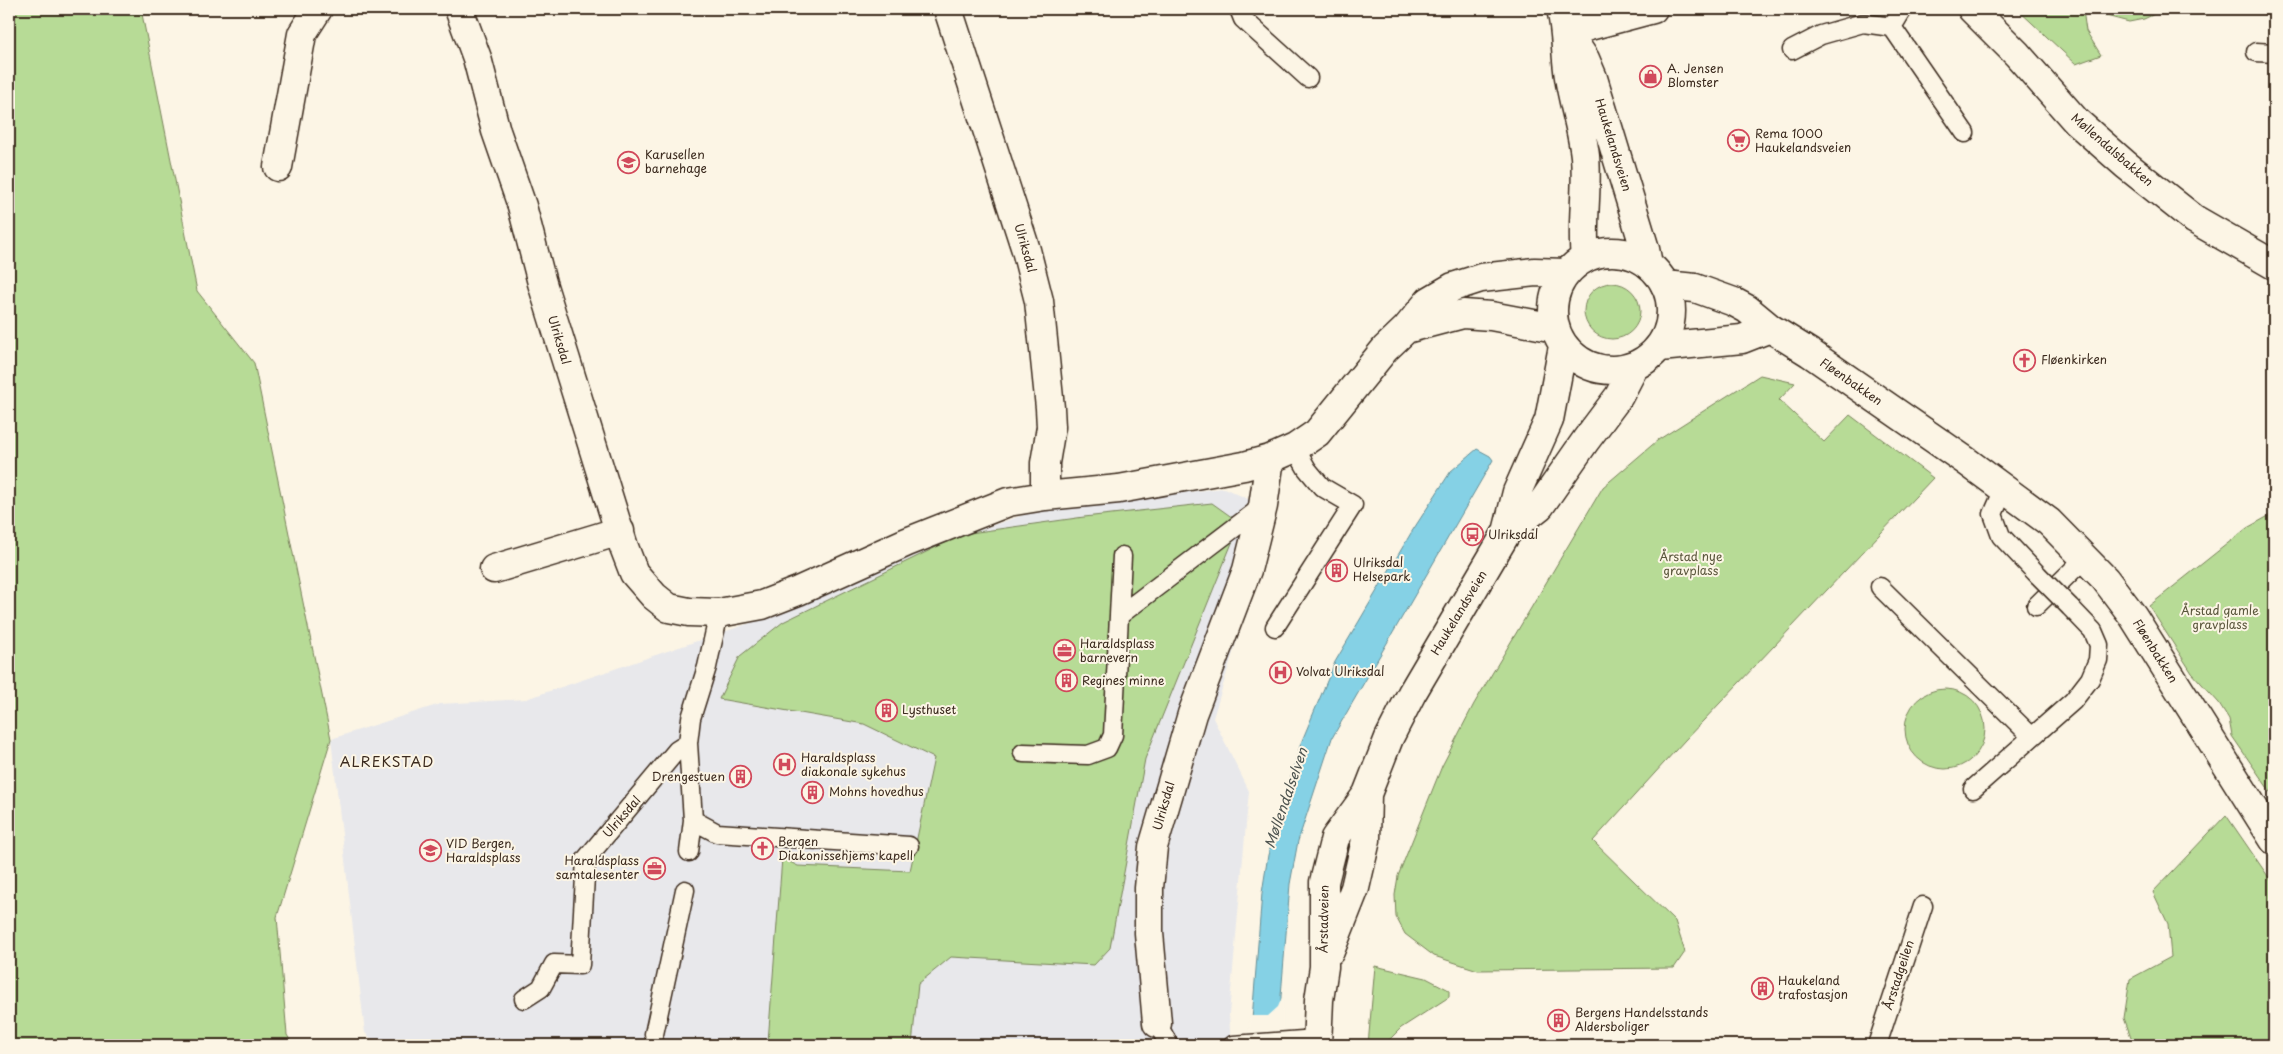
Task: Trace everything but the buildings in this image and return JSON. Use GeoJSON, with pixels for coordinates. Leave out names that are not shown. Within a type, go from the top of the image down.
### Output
{"type":"FeatureCollection","features":[{"type":"Feature","properties":{"kind":"street"},"geometry":{"type":"LineString","coordinates":[[278,167],[302,34],[318,9]]}},
{"type":"Feature","properties":{"kind":"street","name":"Ulriksdal"},"geometry":{"type":"LineString","coordinates":[[458,9],[477,58],[496,131],[522,206],[542,283],[634,574],[654,596],[669,608],[689,612],[719,613],[762,605],[798,592],[907,542],[1008,502],[1046,496],[1119,489],[1244,466],[1270,459],[1295,448],[1317,433],[1385,350],[1406,329],[1429,301],[1453,287],[1490,277],[1576,266]]}},
{"type":"Feature","properties":{"kind":"street","name":"Ulriksdal"},"geometry":{"type":"LineString","coordinates":[[948,9],[1026,250],[1039,301],[1050,408],[1050,427],[1045,462],[1046,496]]}},
{"type":"Feature","properties":{"kind":"street"},"geometry":{"type":"LineString","coordinates":[[1564,20],[1653,9]]}},
{"type":"Feature","properties":{"kind":"street","name":"Møllendalsbakken"},"geometry":{"type":"LineString","coordinates":[[1972,9],[2017,54],[2076,121],[2126,165],[2194,219],[2274,265]]}},
{"type":"Feature","properties":{"kind":"street","name":"Haukelandsveien"},"geometry":{"type":"LineString","coordinates":[[1564,20],[1593,78],[1648,264]]}},
{"type":"Feature","properties":{"kind":"street","name":"Haukelandsveien"},"geometry":{"type":"LineString","coordinates":[[1564,20],[1567,67],[1584,156],[1586,184],[1582,234],[1576,266]]}},
{"type":"Feature","properties":{"kind":"street"},"geometry":{"type":"LineString","coordinates":[[1617,252],[1636,256],[1648,264],[1665,285],[1670,300],[1671,317],[1667,332],[1660,346],[1648,358],[1634,367],[1614,371],[1592,368],[1577,360],[1559,337],[1552,309],[1556,290],[1576,266],[1600,253],[1617,252]]}},
{"type":"Feature","properties":{"kind":"street","name":"Fløenbakken"},"geometry":{"type":"LineString","coordinates":[[1665,285],[1696,288],[1734,302],[1747,309],[1770,328],[1827,365],[2049,522],[2105,578],[2133,616],[2274,840]]}},
{"type":"Feature","properties":{"kind":"street"},"geometry":{"type":"LineString","coordinates":[[1406,329],[1463,314],[1491,316],[1559,337]]}},
{"type":"Feature","properties":{"kind":"street"},"geometry":{"type":"LineString","coordinates":[[1660,346],[1742,339],[1770,328]]}},
{"type":"Feature","properties":{"kind":"street","name":"Haukelandsveien"},"geometry":{"type":"LineString","coordinates":[[1412,693],[1507,532],[1517,492],[1549,420],[1559,337]]}},
{"type":"Feature","properties":{"kind":"street","name":"Haukelandsveien"},"geometry":{"type":"LineString","coordinates":[[1507,532],[1540,506],[1619,396],[1634,367]]}},
{"type":"Feature","properties":{"kind":"street","name":"Ulriksdal"},"geometry":{"type":"LineString","coordinates":[[1163,1034],[1149,933],[1149,888],[1153,847],[1192,714],[1247,570],[1263,506],[1270,459]]}},
{"type":"Feature","properties":{"kind":"street"},"geometry":{"type":"LineString","coordinates":[[494,569],[620,531]]}},
{"type":"Feature","properties":{"kind":"street","name":"Årstadveien"},"geometry":{"type":"LineString","coordinates":[[1317,1042],[1324,966],[1324,882],[1329,859],[1335,838],[1367,794],[1389,738],[1412,693]]}},
{"type":"Feature","properties":{"kind":"lane"},"geometry":{"type":"LineString","coordinates":[[1240,9],[1243,19],[1308,78]]}},
{"type":"Feature","properties":{"kind":"lane"},"geometry":{"type":"LineString","coordinates":[[1892,27],[1903,9]]}},
{"type":"Feature","properties":{"kind":"lane"},"geometry":{"type":"LineString","coordinates":[[1792,50],[1821,35],[1863,23],[1892,27],[1965,132]]}},
{"type":"Feature","properties":{"kind":"lane"},"geometry":{"type":"LineString","coordinates":[[2256,52],[2274,53]]}},
{"type":"Feature","properties":{"kind":"lane"},"geometry":{"type":"LineString","coordinates":[[1275,627],[1353,504],[1322,487],[1307,469],[1295,448]]}},
{"type":"Feature","properties":{"kind":"lane"},"geometry":{"type":"LineString","coordinates":[[1973,789],[2073,701],[2090,679],[2098,660],[2099,645],[2093,631],[2001,536],[1993,514],[2004,489]]}},
{"type":"Feature","properties":{"kind":"lane"},"geometry":{"type":"LineString","coordinates":[[1120,615],[1263,506]]}},
{"type":"Feature","properties":{"kind":"lane"},"geometry":{"type":"LineString","coordinates":[[1023,753],[1088,755],[1107,748],[1113,736],[1122,556]]}},
{"type":"Feature","properties":{"kind":"lane"},"geometry":{"type":"LineString","coordinates":[[2036,606],[2085,558]]}},
{"type":"Feature","properties":{"kind":"lane"},"geometry":{"type":"LineString","coordinates":[[1880,587],[2032,738]]}},
{"type":"Feature","properties":{"kind":"lane"},"geometry":{"type":"LineString","coordinates":[[689,852],[692,820],[688,743],[691,718],[707,667],[719,613]]}},
{"type":"Feature","properties":{"kind":"lane","name":"Ulriksdal"},"geometry":{"type":"LineString","coordinates":[[524,999],[541,988],[554,964],[580,965],[586,859],[677,750],[688,743]]}},
{"type":"Feature","properties":{"kind":"lane"},"geometry":{"type":"LineString","coordinates":[[692,820],[717,833],[908,846]]}},
{"type":"Feature","properties":{"kind":"lane"},"geometry":{"type":"LineString","coordinates":[[654,1034],[685,890]]}},
{"type":"Feature","properties":{"kind":"lane","name":"Årstadgeilen"},"geometry":{"type":"LineString","coordinates":[[1877,1045],[1923,906]]}},
{"type":"Feature","properties":{"kind":"lane"},"geometry":{"type":"LineString","coordinates":[[1233,1045],[1317,1042]]}},
{"type":"Feature","properties":{"kind":"shaded area","name":"Haraldsplass diakonale sykehus"},"geometry":{"type":"Polygon","coordinates":[[[1224,488],[1263,506],[1275,516],[1213,718],[1249,791],[1229,1014],[1231,1045],[379,1045],[365,1033],[331,739],[440,704],[526,699],[762,619],[967,534],[1044,508],[1224,488]]]}},
{"type":"Feature","properties":{"kind":"green space"},"geometry":{"type":"Polygon","coordinates":[[[9,9],[141,9],[197,291],[254,363],[331,739],[277,917],[287,1035],[293,1045],[9,1045],[9,9]]]}},
{"type":"Feature","properties":{"kind":"green space"},"geometry":{"type":"Polygon","coordinates":[[[2017,9],[2165,9],[2144,19],[2129,22],[2083,10],[2086,31],[2101,55],[2076,64],[2017,9]]]}},
{"type":"Feature","properties":{"kind":"green space"},"geometry":{"type":"Polygon","coordinates":[[[1612,283],[1623,285],[1632,291],[1638,300],[1640,311],[1638,322],[1632,331],[1623,337],[1612,339],[1601,337],[1592,331],[1586,322],[1584,311],[1586,300],[1592,291],[1601,285],[1612,283]]]}},
{"type":"Feature","properties":{"kind":"green space","name":"Årstad nye gravplass"},"geometry":{"type":"Polygon","coordinates":[[[1760,375],[1795,383],[1779,400],[1824,442],[1850,415],[1933,478],[1685,740],[1593,841],[1675,921],[1685,952],[1674,968],[1478,970],[1434,956],[1405,934],[1396,917],[1395,895],[1398,876],[1442,766],[1474,704],[1603,487],[1658,440],[1760,375]]]}},
{"type":"Feature","properties":{"kind":"green space"},"geometry":{"type":"Polygon","coordinates":[[[1212,503],[1240,523],[1145,759],[1110,948],[1094,965],[951,957],[918,984],[912,1045],[777,1045],[777,1043],[768,1042],[782,858],[798,866],[910,871],[934,758],[864,724],[719,699],[740,656],[783,622],[963,534],[1084,517],[1212,503]]]}},
{"type":"Feature","properties":{"kind":"green space","name":"Årstad gamle gravplass"},"geometry":{"type":"Polygon","coordinates":[[[2274,513],[2274,797],[2232,736],[2229,719],[2219,703],[2192,673],[2149,606],[2247,528],[2274,513]]]}},
{"type":"Feature","properties":{"kind":"green space"},"geometry":{"type":"Polygon","coordinates":[[[1937,689],[1953,689],[1974,700],[1985,721],[1985,737],[1974,758],[1953,769],[1937,769],[1923,763],[1911,751],[1905,737],[1905,721],[1911,707],[1923,695],[1937,689]]]}},
{"type":"Feature","properties":{"kind":"green space"},"geometry":{"type":"Polygon","coordinates":[[[2226,815],[2274,885],[2274,1045],[2134,1045],[2124,1018],[2130,979],[2171,957],[2168,924],[2153,892],[2226,815]]]}},
{"type":"Feature","properties":{"kind":"green space"},"geometry":{"type":"Polygon","coordinates":[[[1375,966],[1426,978],[1449,990],[1449,997],[1401,1028],[1384,1045],[1368,1045],[1375,966]]]}},
{"type":"Feature","properties":{"kind":"water","name":"Møllendalselven"},"geometry":{"type":"Polygon","coordinates":[[[1477,449],[1490,456],[1493,460],[1332,738],[1298,841],[1290,884],[1281,996],[1281,1045],[1250,1045],[1262,893],[1268,855],[1301,743],[1335,662],[1411,533],[1451,471],[1477,449]]]}},
{"type":"Feature","properties":{"kind":"pier"},"geometry":{"type":"Polygon","coordinates":[[[1283,995],[1283,1045],[1248,1045],[1250,1016],[1268,1016],[1278,1007],[1283,995]]]}},
{"type":"Feature","properties":{"kind":"place","name":"A. Jensen Blomster"},"geometry":{"type":"Point","coordinates":[1651,76]}},
{"type":"Feature","properties":{"kind":"place","name":"Rema 1000 Haukelandsveien"},"geometry":{"type":"Point","coordinates":[1739,141]}},
{"type":"Feature","properties":{"kind":"place","name":"Karusellen barnehage"},"geometry":{"type":"Point","coordinates":[629,162]}},
{"type":"Feature","properties":{"kind":"place","name":"Fløenkirken"},"geometry":{"type":"Point","coordinates":[2025,360]}},
{"type":"Feature","properties":{"kind":"place","name":"Ulriksdal"},"geometry":{"type":"Point","coordinates":[1472,535]}},
{"type":"Feature","properties":{"kind":"place","name":"Ulriksdal Helsepark"},"geometry":{"type":"Point","coordinates":[1337,570]}},
{"type":"Feature","properties":{"kind":"place","name":"Haraldsplass barnevern"},"geometry":{"type":"Point","coordinates":[1064,651]}},
{"type":"Feature","properties":{"kind":"place","name":"Volvat Ulriksdal"},"geometry":{"type":"Point","coordinates":[1280,672]}},
{"type":"Feature","properties":{"kind":"place","name":"Regines minne"},"geometry":{"type":"Point","coordinates":[1066,681]}},
{"type":"Feature","properties":{"kind":"place","name":"Lysthuset"},"geometry":{"type":"Point","coordinates":[886,710]}},
{"type":"Feature","properties":{"kind":"place","name":"Haraldsplass diakonale sykehus"},"geometry":{"type":"Point","coordinates":[785,765]}},
{"type":"Feature","properties":{"kind":"place","name":"Drengestuen"},"geometry":{"type":"Point","coordinates":[741,777]}},
{"type":"Feature","properties":{"kind":"place","name":"Mohns hovedhus"},"geometry":{"type":"Point","coordinates":[813,792]}},
{"type":"Feature","properties":{"kind":"place","name":"Bergen Diakonissehjems kapell"},"geometry":{"type":"Point","coordinates":[762,849]}},
{"type":"Feature","properties":{"kind":"place","name":"VID Bergen, Haraldsplass"},"geometry":{"type":"Point","coordinates":[430,851]}},
{"type":"Feature","properties":{"kind":"place","name":"Haraldsplass samtalesenter"},"geometry":{"type":"Point","coordinates":[655,868]}},
{"type":"Feature","properties":{"kind":"place","name":"Haukeland trafostasjon"},"geometry":{"type":"Point","coordinates":[1762,988]}},
{"type":"Feature","properties":{"kind":"place","name":"Bergens Handelsstands Aldersboliger"},"geometry":{"type":"Point","coordinates":[1559,1020]}},
{"type":"Feature","properties":{"kind":"district","name":"ALREKSTAD"},"geometry":{"type":"Point","coordinates":[387,762]}}]}
